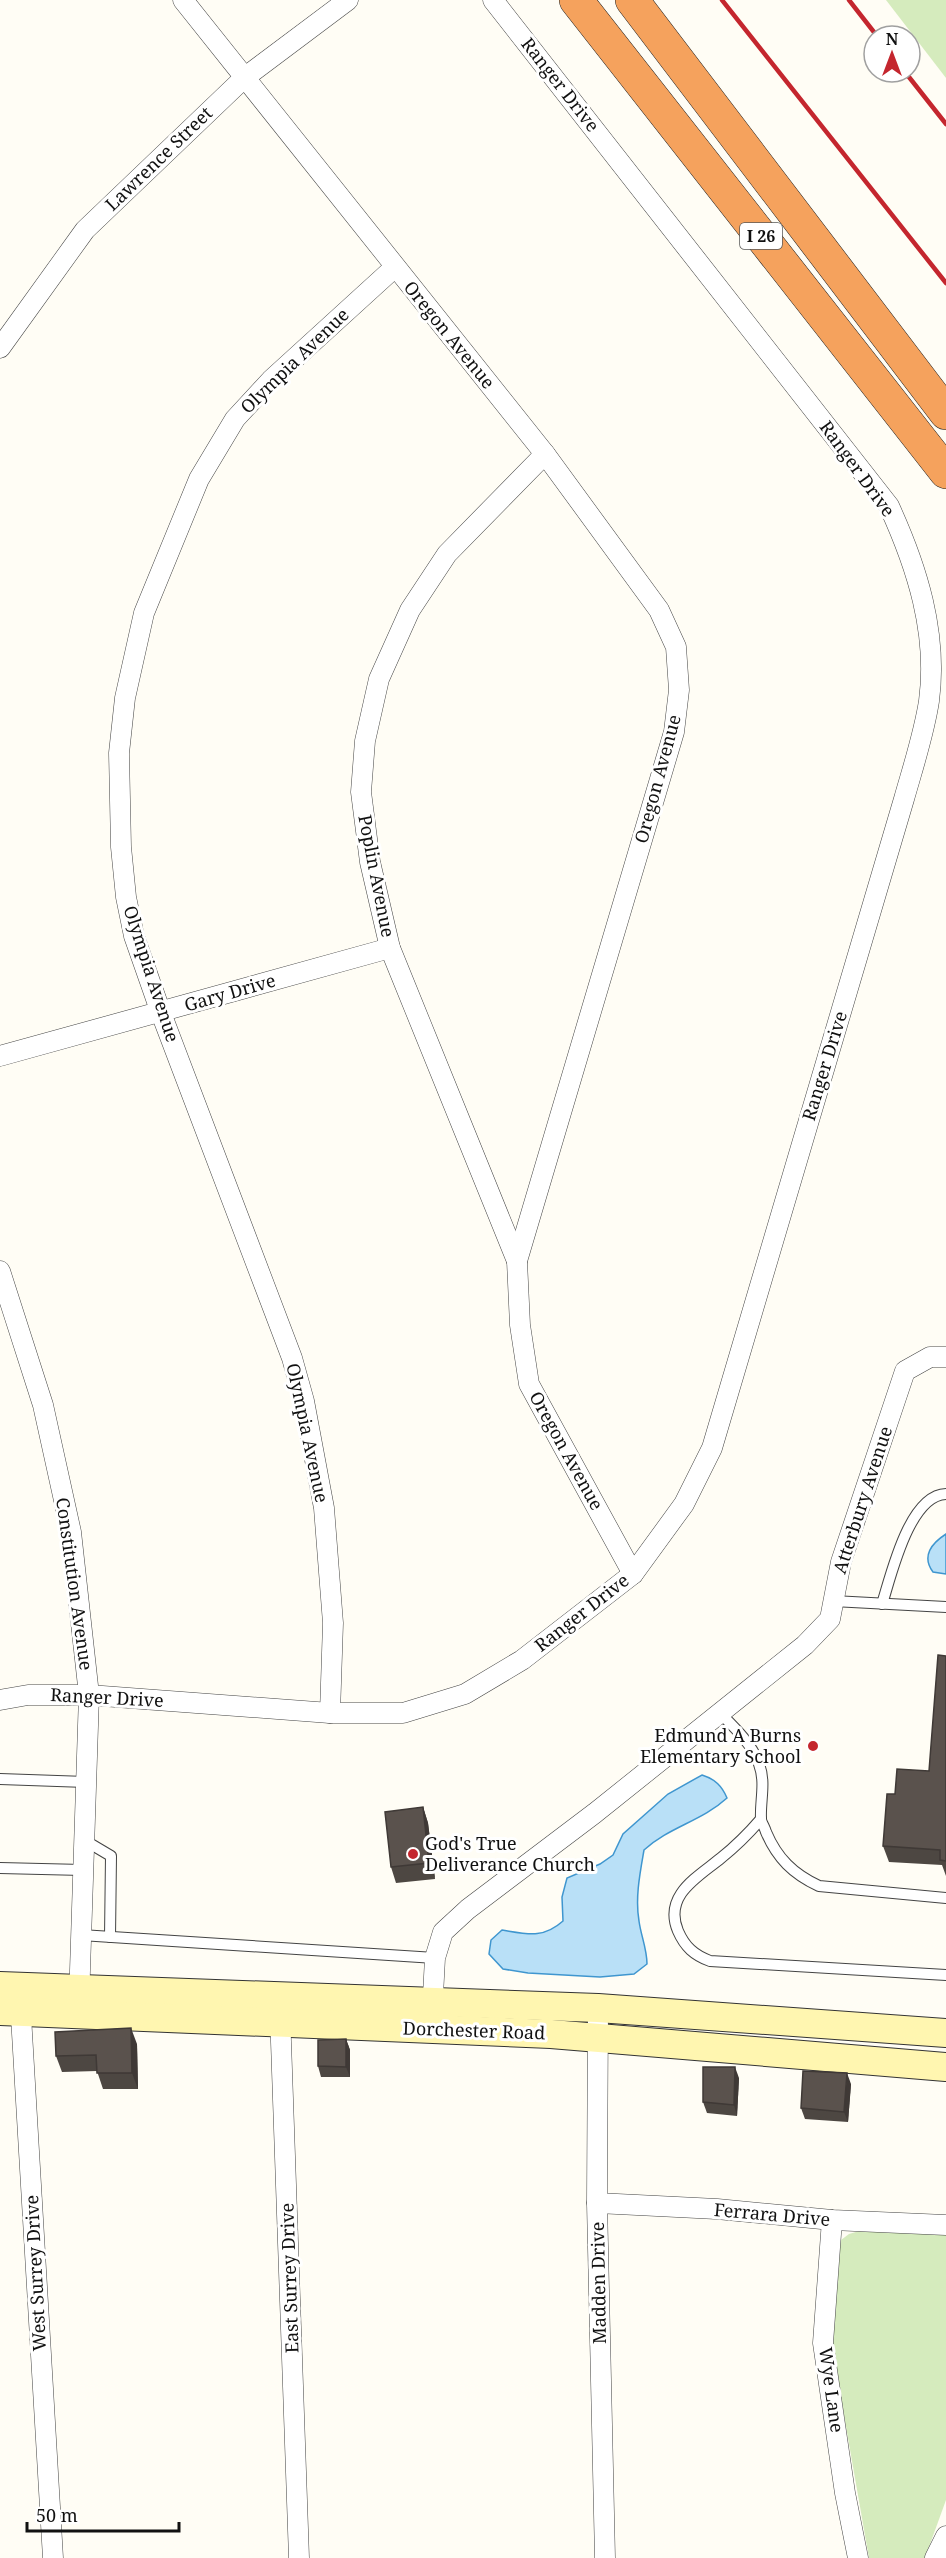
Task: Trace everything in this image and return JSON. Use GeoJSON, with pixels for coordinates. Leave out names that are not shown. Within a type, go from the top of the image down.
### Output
{"type":"FeatureCollection","features":[{"type":"Feature","properties":{"kind":"highway","name":"I 26"},"geometry":{"type":"LineString","coordinates":[[576,0],[946,472]]}},
{"type":"Feature","properties":{"kind":"highway","name":"I 26"},"geometry":{"type":"LineString","coordinates":[[632,0],[946,413]]}},
{"type":"Feature","properties":{"kind":"main road","name":"Dorchester Road"},"geometry":{"type":"LineString","coordinates":[[10,1999],[432,2016],[598,2008],[946,2033]]}},
{"type":"Feature","properties":{"kind":"main road","name":"Dorchester Road"},"geometry":{"type":"LineString","coordinates":[[432,2016],[551,2034],[946,2067]]}},
{"type":"Feature","properties":{"kind":"street","name":"Oregon Avenue"},"geometry":{"type":"LineString","coordinates":[[183,0],[545,454],[659,610],[676,647],[680,690],[674,732],[517,1261],[520,1325],[530,1384],[633,1574]]}},
{"type":"Feature","properties":{"kind":"street","name":"Lawrence Street"},"geometry":{"type":"LineString","coordinates":[[0,348],[85,230],[244,78],[348,0]]}},
{"type":"Feature","properties":{"kind":"street","name":"Ranger Drive"},"geometry":{"type":"LineString","coordinates":[[0,1700],[28,1695],[89,1695],[330,1713],[403,1713],[465,1694],[522,1660],[633,1574],[684,1504],[712,1448],[920,742],[929,702],[931,673],[927,617],[916,570],[889,506],[493,0]]}},
{"type":"Feature","properties":{"kind":"street","name":"Olympia Avenue"},"geometry":{"type":"LineString","coordinates":[[330,1713],[333,1623],[324,1509],[304,1401],[292,1358],[134,936],[126,897],[121,847],[119,753],[125,698],[144,613],[199,479],[235,419],[271,380],[395,267]]}},
{"type":"Feature","properties":{"kind":"street","name":"Poplin Avenue"},"geometry":{"type":"LineString","coordinates":[[517,1261],[390,948],[370,862],[362,792],[365,741],[379,679],[410,610],[447,554],[545,454]]}},
{"type":"Feature","properties":{"kind":"street","name":"Gary Drive"},"geometry":{"type":"LineString","coordinates":[[0,1056],[390,948]]}},
{"type":"Feature","properties":{"kind":"street","name":"Constitution Avenue"},"geometry":{"type":"LineString","coordinates":[[0,1271],[43,1406],[71,1532],[89,1695],[79,2001]]}},
{"type":"Feature","properties":{"kind":"street","name":"Atterbury Avenue"},"geometry":{"type":"LineString","coordinates":[[432,2016],[435,1958],[443,1932],[468,1909],[595,1813],[805,1645],[830,1619],[841,1562],[905,1371],[930,1357],[946,1357]]}},
{"type":"Feature","properties":{"kind":"street","name":"West Surrey Drive"},"geometry":{"type":"LineString","coordinates":[[10,1999],[53,2558]]}},
{"type":"Feature","properties":{"kind":"street","name":"Madden Drive"},"geometry":{"type":"LineString","coordinates":[[598,2008],[597,2203],[604,2558]]}},
{"type":"Feature","properties":{"kind":"street","name":"East Surrey Drive"},"geometry":{"type":"LineString","coordinates":[[280,2010],[299,2558]]}},
{"type":"Feature","properties":{"kind":"street","name":"Ferrara Drive"},"geometry":{"type":"LineString","coordinates":[[597,2203],[832,2220],[946,2225]]}},
{"type":"Feature","properties":{"kind":"street","name":"Wye Lane"},"geometry":{"type":"LineString","coordinates":[[832,2220],[823,2343],[845,2493],[858,2558]]}},
{"type":"Feature","properties":{"kind":"street"},"geometry":{"type":"LineString","coordinates":[[935,2558],[946,2536]]}},
{"type":"Feature","properties":{"kind":"lane"},"geometry":{"type":"LineString","coordinates":[[882,1604],[901,1543],[923,1505],[939,1494],[946,1494]]}},
{"type":"Feature","properties":{"kind":"lane"},"geometry":{"type":"LineString","coordinates":[[834,1601],[946,1607]]}},
{"type":"Feature","properties":{"kind":"lane"},"geometry":{"type":"LineString","coordinates":[[720,1713],[745,1739],[759,1762],[763,1782],[761,1819],[771,1844],[784,1863],[802,1878],[819,1886],[946,1898]]}},
{"type":"Feature","properties":{"kind":"lane"},"geometry":{"type":"LineString","coordinates":[[0,1779],[86,1782]]}},
{"type":"Feature","properties":{"kind":"lane"},"geometry":{"type":"LineString","coordinates":[[761,1819],[746,1836],[692,1880],[682,1891],[676,1903],[674,1916],[676,1926],[682,1940],[695,1956],[710,1961],[946,1975]]}},
{"type":"Feature","properties":{"kind":"lane"},"geometry":{"type":"LineString","coordinates":[[84,1840],[111,1856],[110,1937]]}},
{"type":"Feature","properties":{"kind":"lane"},"geometry":{"type":"LineString","coordinates":[[0,1868],[83,1870]]}},
{"type":"Feature","properties":{"kind":"lane"},"geometry":{"type":"LineString","coordinates":[[81,1935],[435,1958]]}},
{"type":"Feature","properties":{"kind":"green space"},"geometry":{"type":"Polygon","coordinates":[[[886,0],[946,0],[946,78],[922,47],[922,24],[904,24],[886,0]]]}},
{"type":"Feature","properties":{"kind":"green space"},"geometry":{"type":"Polygon","coordinates":[[[866,2229],[946,2234],[946,2500],[925,2558],[869,2558],[831,2341],[837,2243],[849,2234],[866,2229]]]}},
{"type":"Feature","properties":{"kind":"water"},"geometry":{"type":"Polygon","coordinates":[[[946,1534],[946,1574],[933,1572],[928,1555],[936,1541],[946,1534]]]}},
{"type":"Feature","properties":{"kind":"water"},"geometry":{"type":"Polygon","coordinates":[[[702,1775],[718,1783],[727,1798],[707,1813],[664,1835],[644,1850],[638,1885],[638,1903],[647,1964],[634,1974],[600,1977],[528,1973],[503,1969],[489,1954],[491,1940],[502,1930],[534,1934],[556,1927],[563,1921],[562,1897],[567,1878],[600,1864],[613,1855],[623,1834],[668,1794],[702,1775]]]}},
{"type":"Feature","properties":{"kind":"building"},"geometry":{"type":"Polygon","coordinates":[[[938,1655],[946,1656],[946,1861],[940,1860],[940,1850],[883,1846],[887,1794],[895,1794],[897,1769],[929,1771],[938,1655]]]}},
{"type":"Feature","properties":{"kind":"building","name":"God's True Deliverance Church"},"geometry":{"type":"Polygon","coordinates":[[[423,1807],[429,1863],[391,1867],[385,1812],[423,1807]]]}},
{"type":"Feature","properties":{"kind":"building"},"geometry":{"type":"Polygon","coordinates":[[[131,2028],[132,2073],[97,2073],[96,2055],[56,2056],[55,2032],[131,2028]]]}},
{"type":"Feature","properties":{"kind":"building"},"geometry":{"type":"Polygon","coordinates":[[[346,2039],[346,2067],[318,2066],[318,2040],[346,2039]]]}},
{"type":"Feature","properties":{"kind":"building"},"geometry":{"type":"Polygon","coordinates":[[[703,2067],[735,2067],[734,2105],[703,2102],[703,2067]]]}},
{"type":"Feature","properties":{"kind":"building"},"geometry":{"type":"Polygon","coordinates":[[[803,2071],[847,2073],[844,2112],[801,2108],[803,2071]]]}},
{"type":"Feature","properties":{"kind":"railway"},"geometry":{"type":"LineString","coordinates":[[722,0],[946,283]]}},
{"type":"Feature","properties":{"kind":"railway"},"geometry":{"type":"LineString","coordinates":[[849,0],[868,24]]}},
{"type":"Feature","properties":{"kind":"railway"},"geometry":{"type":"LineString","coordinates":[[914,84],[946,124]]}},
{"type":"Feature","properties":{"kind":"place","name":"Edmund A Burns Elementary School"},"geometry":{"type":"Point","coordinates":[813,1746]}},
{"type":"Feature","properties":{"kind":"place","name":"God's True Deliverance Church"},"geometry":{"type":"Point","coordinates":[413,1854]}}]}
